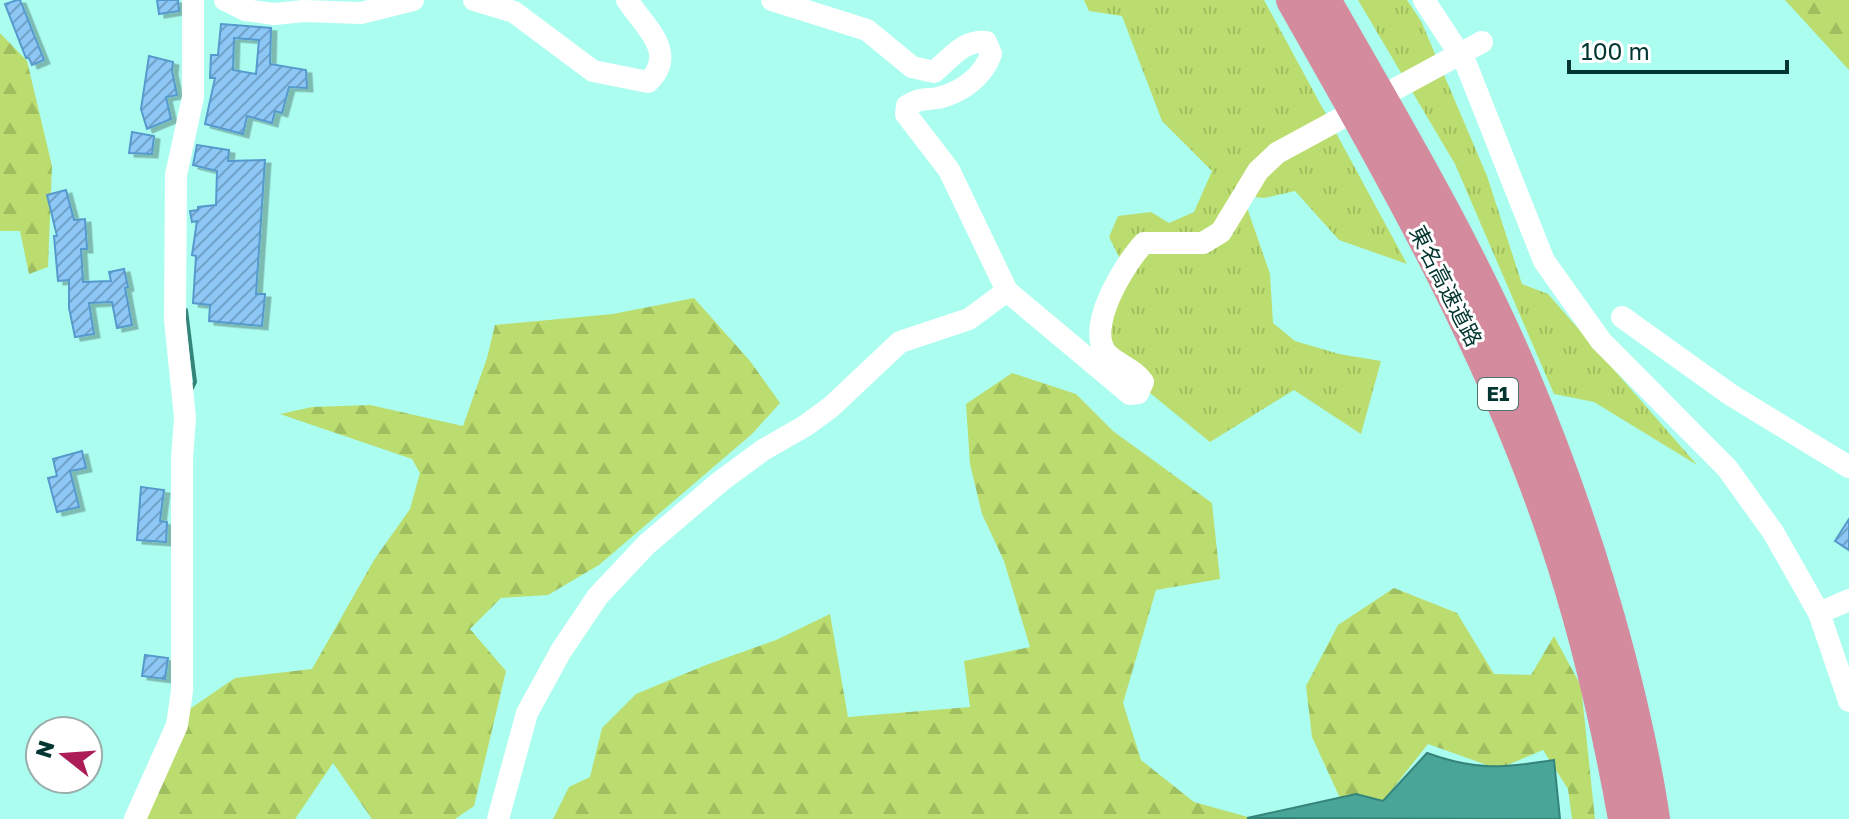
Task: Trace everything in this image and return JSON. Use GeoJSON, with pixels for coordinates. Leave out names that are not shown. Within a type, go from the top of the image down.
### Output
{"type":"FeatureCollection","features":[{"type":"Feature","properties":{"kind":"highway","name":"東名高速道路"},"geometry":{"type":"LineString","coordinates":[[1292,0],[1364,126],[1448,286],[1496,387],[1554,536],[1578,616],[1600,699],[1624,819]]}},
{"type":"Feature","properties":{"kind":"highway","name":"東名高速道路"},"geometry":{"type":"LineString","coordinates":[[1325,0],[1480,281],[1552,445],[1599,580],[1631,700],[1654,819]]}},
{"type":"Feature","properties":{"kind":"street"},"geometry":{"type":"LineString","coordinates":[[135,819],[177,725],[182,691],[182,459],[185,418],[175,320],[176,175],[193,97],[193,0]]}},
{"type":"Feature","properties":{"kind":"street"},"geometry":{"type":"LineString","coordinates":[[225,0],[245,10],[274,14],[304,11],[361,13],[413,0]]}},
{"type":"Feature","properties":{"kind":"street"},"geometry":{"type":"LineString","coordinates":[[474,0],[514,12],[593,71],[648,82],[657,73],[662,60],[659,47],[627,0]]}},
{"type":"Feature","properties":{"kind":"street"},"geometry":{"type":"LineString","coordinates":[[772,0],[867,30],[912,67],[934,72],[966,45],[976,41],[986,42],[991,54],[986,71],[939,98],[917,99],[907,106],[906,114],[949,170],[1007,291],[1130,394],[1138,393],[1143,382],[1138,375],[1106,354],[1098,336],[1101,317],[1131,256],[1144,243],[1203,243],[1221,232],[1258,171],[1277,153],[1482,42]]}},
{"type":"Feature","properties":{"kind":"street"},"geometry":{"type":"LineString","coordinates":[[1424,0],[1466,64],[1544,261],[1601,341],[1727,468],[1773,532],[1819,613],[1849,701]]}},
{"type":"Feature","properties":{"kind":"street"},"geometry":{"type":"LineString","coordinates":[[498,819],[527,713],[561,651],[598,596],[647,544],[731,473],[831,407],[900,342],[969,319],[1007,291]]}},
{"type":"Feature","properties":{"kind":"street"},"geometry":{"type":"LineString","coordinates":[[1622,317],[1731,395],[1849,467]]}},
{"type":"Feature","properties":{"kind":"street"},"geometry":{"type":"LineString","coordinates":[[1819,613],[1849,600]]}},
{"type":"Feature","properties":{"kind":"green space"},"geometry":{"type":"Polygon","coordinates":[[[1084,0],[1264,0],[1407,264],[1339,240],[1295,191],[1264,198],[1243,196],[1270,274],[1273,323],[1295,341],[1339,354],[1381,361],[1361,434],[1294,390],[1210,442],[1150,393],[1109,339],[1124,267],[1109,237],[1118,216],[1151,212],[1169,223],[1194,212],[1212,171],[1162,121],[1122,16],[1089,11],[1084,0]]]}},
{"type":"Feature","properties":{"kind":"green space"},"geometry":{"type":"Polygon","coordinates":[[[1358,0],[1407,0],[1421,21],[1487,176],[1522,284],[1548,294],[1697,465],[1594,402],[1554,394],[1455,164],[1358,0]]]}},
{"type":"Feature","properties":{"kind":"green space"},"geometry":{"type":"Polygon","coordinates":[[[1785,0],[1849,0],[1849,70],[1785,0]]]}},
{"type":"Feature","properties":{"kind":"green space"},"geometry":{"type":"Polygon","coordinates":[[[0,33],[27,61],[52,166],[48,267],[29,274],[20,231],[0,231],[0,33]]]}},
{"type":"Feature","properties":{"kind":"green space"},"geometry":{"type":"Polygon","coordinates":[[[694,298],[750,361],[780,403],[752,434],[599,565],[548,595],[501,598],[470,629],[506,671],[474,806],[455,819],[372,819],[333,763],[295,819],[138,819],[181,715],[235,678],[312,669],[374,560],[410,509],[420,473],[412,459],[280,414],[312,407],[370,405],[463,426],[495,325],[613,314],[694,298]]]}},
{"type":"Feature","properties":{"kind":"green space"},"geometry":{"type":"Polygon","coordinates":[[[1012,373],[1076,394],[1113,431],[1212,503],[1220,579],[1156,590],[1123,703],[1141,760],[1194,802],[1255,819],[553,819],[569,787],[590,777],[602,728],[636,694],[776,640],[830,614],[848,717],[970,707],[964,661],[1030,647],[1004,561],[982,514],[970,464],[966,404],[1012,373]]]}},
{"type":"Feature","properties":{"kind":"green space"},"geometry":{"type":"Polygon","coordinates":[[[1394,588],[1457,613],[1494,674],[1531,675],[1554,636],[1581,686],[1595,819],[1572,819],[1568,789],[1543,750],[1498,769],[1428,744],[1383,801],[1356,794],[1340,798],[1312,737],[1306,686],[1338,625],[1394,588]]]}},
{"type":"Feature","properties":{"kind":"water"},"geometry":{"type":"Polygon","coordinates":[[[1427,753],[1461,763],[1490,766],[1554,760],[1560,819],[1247,818],[1356,794],[1383,801],[1427,753]]]}},
{"type":"Feature","properties":{"kind":"building"},"geometry":{"type":"Polygon","coordinates":[[[20,0],[44,60],[32,65],[26,58],[5,4],[20,0]]]}},
{"type":"Feature","properties":{"kind":"building"},"geometry":{"type":"Polygon","coordinates":[[[157,0],[178,0],[179,11],[159,14],[157,0]]]}},
{"type":"Feature","properties":{"kind":"building"},"geometry":{"type":"Polygon","coordinates":[[[221,24],[271,28],[270,64],[306,70],[307,88],[289,87],[282,113],[275,111],[272,123],[247,116],[243,134],[205,124],[215,78],[210,78],[211,55],[218,55],[221,24]],[[234,38],[233,70],[256,74],[259,40],[234,38]]]}},
{"type":"Feature","properties":{"kind":"building"},"geometry":{"type":"Polygon","coordinates":[[[149,56],[173,62],[177,95],[166,97],[171,119],[147,129],[141,109],[149,56]]]}},
{"type":"Feature","properties":{"kind":"building"},"geometry":{"type":"Polygon","coordinates":[[[132,132],[154,136],[152,154],[129,153],[132,132]]]}},
{"type":"Feature","properties":{"kind":"building"},"geometry":{"type":"Polygon","coordinates":[[[197,145],[229,150],[228,161],[265,160],[256,294],[265,294],[262,326],[209,321],[210,305],[193,303],[196,256],[192,255],[197,221],[192,222],[190,211],[216,205],[217,171],[193,165],[197,145]]]}},
{"type":"Feature","properties":{"kind":"building"},"geometry":{"type":"Polygon","coordinates":[[[66,190],[74,220],[85,219],[87,249],[81,249],[83,282],[111,281],[109,272],[124,269],[132,325],[117,328],[112,302],[89,303],[94,334],[75,337],[69,308],[69,280],[58,281],[54,236],[57,236],[47,195],[66,190]]]}},
{"type":"Feature","properties":{"kind":"building"},"geometry":{"type":"Polygon","coordinates":[[[82,451],[86,468],[70,471],[79,507],[57,512],[48,478],[57,476],[53,459],[82,451]]]}},
{"type":"Feature","properties":{"kind":"building"},"geometry":{"type":"Polygon","coordinates":[[[141,487],[164,490],[160,521],[167,522],[166,542],[137,540],[141,487]]]}},
{"type":"Feature","properties":{"kind":"building"},"geometry":{"type":"Polygon","coordinates":[[[1849,519],[1849,550],[1835,541],[1849,519]]]}},
{"type":"Feature","properties":{"kind":"building"},"geometry":{"type":"Polygon","coordinates":[[[145,655],[168,658],[165,679],[142,676],[145,655]]]}},
{"type":"Feature","properties":{"kind":"waterway"},"geometry":{"type":"LineString","coordinates":[[186,310],[195,382],[192,388]]}}]}
